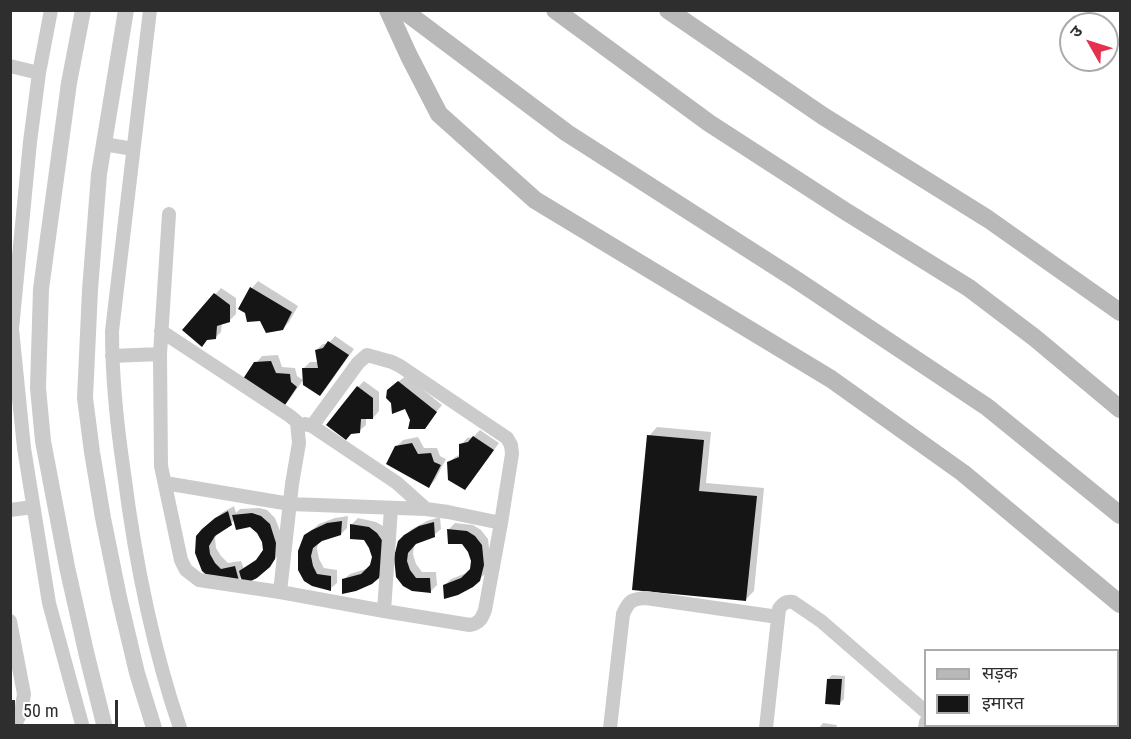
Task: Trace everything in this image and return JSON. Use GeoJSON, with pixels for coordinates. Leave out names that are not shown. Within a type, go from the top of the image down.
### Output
{"type":"FeatureCollection","features":[{"type":"Feature","properties":{"kind":"main road"},"geometry":{"type":"LineString","coordinates":[[388,10],[439,114],[535,200],[831,379],[963,472],[1120,604]]}},
{"type":"Feature","properties":{"kind":"main road"},"geometry":{"type":"LineString","coordinates":[[403,10],[567,133],[795,279],[987,407],[1120,515]]}},
{"type":"Feature","properties":{"kind":"main road"},"geometry":{"type":"LineString","coordinates":[[555,10],[709,123],[969,288],[1035,338],[1120,409]]}},
{"type":"Feature","properties":{"kind":"main road"},"geometry":{"type":"LineString","coordinates":[[668,10],[823,116],[988,219],[1120,312]]}},
{"type":"Feature","properties":{"kind":"street"},"geometry":{"type":"LineString","coordinates":[[51,10],[39,73],[30,142],[12,329],[24,448],[49,603],[83,729]]}},
{"type":"Feature","properties":{"kind":"street"},"geometry":{"type":"LineString","coordinates":[[83,10],[69,82],[41,289],[38,388],[43,441],[87,656],[105,729]]}},
{"type":"Feature","properties":{"kind":"street"},"geometry":{"type":"LineString","coordinates":[[126,10],[99,174],[85,398],[103,518],[119,597],[137,673],[154,729]]}},
{"type":"Feature","properties":{"kind":"street"},"geometry":{"type":"LineString","coordinates":[[150,10],[112,331],[112,356],[116,418],[127,502],[143,592],[166,687],[180,729]]}},
{"type":"Feature","properties":{"kind":"street"},"geometry":{"type":"LineString","coordinates":[[10,66],[39,73]]}},
{"type":"Feature","properties":{"kind":"street"},"geometry":{"type":"LineString","coordinates":[[105,144],[133,148]]}},
{"type":"Feature","properties":{"kind":"street"},"geometry":{"type":"LineString","coordinates":[[169,214],[160,354],[161,466],[181,560],[186,570],[199,580],[384,611],[470,625],[482,619],[512,454],[507,438],[392,362],[367,355],[362,358],[312,426]]}},
{"type":"Feature","properties":{"kind":"street"},"geometry":{"type":"LineString","coordinates":[[161,331],[297,422],[312,426],[397,483],[426,509]]}},
{"type":"Feature","properties":{"kind":"street"},"geometry":{"type":"LineString","coordinates":[[112,356],[160,354]]}},
{"type":"Feature","properties":{"kind":"street"},"geometry":{"type":"LineString","coordinates":[[280,592],[299,443],[297,422]]}},
{"type":"Feature","properties":{"kind":"street"},"geometry":{"type":"LineString","coordinates":[[165,483],[290,504],[426,509],[501,523]]}},
{"type":"Feature","properties":{"kind":"street"},"geometry":{"type":"LineString","coordinates":[[10,510],[33,507]]}},
{"type":"Feature","properties":{"kind":"street"},"geometry":{"type":"LineString","coordinates":[[384,611],[391,508]]}},
{"type":"Feature","properties":{"kind":"street"},"geometry":{"type":"LineString","coordinates":[[610,729],[623,614],[629,602],[646,598],[778,617]]}},
{"type":"Feature","properties":{"kind":"street"},"geometry":{"type":"LineString","coordinates":[[766,729],[779,609],[788,601],[821,621],[924,710]]}},
{"type":"Feature","properties":{"kind":"street"},"geometry":{"type":"LineString","coordinates":[[10,621],[14,655],[24,693],[18,722],[13,729]]}},
{"type":"Feature","properties":{"kind":"building"},"geometry":{"type":"Polygon","coordinates":[[[250,287],[292,312],[283,330],[266,333],[260,321],[247,322],[245,313],[238,309],[250,287]]]}},
{"type":"Feature","properties":{"kind":"building"},"geometry":{"type":"Polygon","coordinates":[[[214,293],[230,305],[230,322],[217,326],[216,339],[207,340],[202,347],[182,330],[214,293]]]}},
{"type":"Feature","properties":{"kind":"building"},"geometry":{"type":"Polygon","coordinates":[[[328,341],[349,355],[320,396],[303,385],[302,368],[318,368],[315,350],[323,348],[328,341]]]}},
{"type":"Feature","properties":{"kind":"building"},"geometry":{"type":"Polygon","coordinates":[[[271,361],[276,373],[290,374],[291,382],[297,387],[283,408],[243,379],[254,362],[271,361]]]}},
{"type":"Feature","properties":{"kind":"building"},"geometry":{"type":"Polygon","coordinates":[[[398,381],[437,412],[425,429],[408,429],[410,420],[405,409],[392,414],[391,403],[386,398],[387,390],[398,381]]]}},
{"type":"Feature","properties":{"kind":"building"},"geometry":{"type":"Polygon","coordinates":[[[357,386],[373,398],[373,419],[361,419],[360,433],[351,434],[346,440],[326,425],[357,386]]]}},
{"type":"Feature","properties":{"kind":"building"},"geometry":{"type":"Polygon","coordinates":[[[647,435],[704,440],[699,491],[757,496],[746,601],[632,590],[647,435]]]}},
{"type":"Feature","properties":{"kind":"building"},"geometry":{"type":"Polygon","coordinates":[[[473,436],[494,450],[465,490],[448,480],[447,462],[459,457],[459,444],[468,442],[473,436]]]}},
{"type":"Feature","properties":{"kind":"building"},"geometry":{"type":"Polygon","coordinates":[[[412,443],[418,454],[431,453],[434,462],[441,465],[429,488],[386,464],[395,446],[412,443]]]}},
{"type":"Feature","properties":{"kind":"building"},"geometry":{"type":"Polygon","coordinates":[[[228,511],[232,525],[215,536],[209,546],[210,554],[221,569],[235,566],[239,581],[211,579],[202,571],[195,553],[196,536],[215,518],[228,511]]]}},
{"type":"Feature","properties":{"kind":"building"},"geometry":{"type":"Polygon","coordinates":[[[252,513],[261,516],[270,524],[276,543],[275,559],[270,567],[257,578],[243,585],[239,571],[256,560],[263,550],[262,542],[250,527],[236,530],[232,515],[252,513]]]}},
{"type":"Feature","properties":{"kind":"building"},"geometry":{"type":"Polygon","coordinates":[[[342,521],[341,535],[322,541],[313,548],[311,556],[317,574],[331,576],[331,591],[312,586],[304,581],[298,570],[298,551],[304,535],[327,523],[342,521]]]}},
{"type":"Feature","properties":{"kind":"building"},"geometry":{"type":"Polygon","coordinates":[[[434,522],[435,537],[416,544],[408,553],[407,561],[416,578],[430,578],[431,593],[412,591],[403,586],[396,577],[394,557],[398,541],[419,526],[434,522]]]}},
{"type":"Feature","properties":{"kind":"building"},"geometry":{"type":"Polygon","coordinates":[[[350,524],[369,527],[377,533],[384,543],[385,563],[379,578],[372,584],[342,594],[342,579],[361,574],[370,565],[372,557],[364,540],[350,539],[350,524]]]}},
{"type":"Feature","properties":{"kind":"building"},"geometry":{"type":"Polygon","coordinates":[[[447,529],[467,531],[475,536],[482,545],[484,565],[480,581],[473,587],[444,599],[443,585],[461,578],[470,569],[471,561],[462,544],[448,544],[447,529]]]}},
{"type":"Feature","properties":{"kind":"building"},"geometry":{"type":"Polygon","coordinates":[[[827,679],[842,679],[840,705],[825,704],[827,679]]]}}]}
